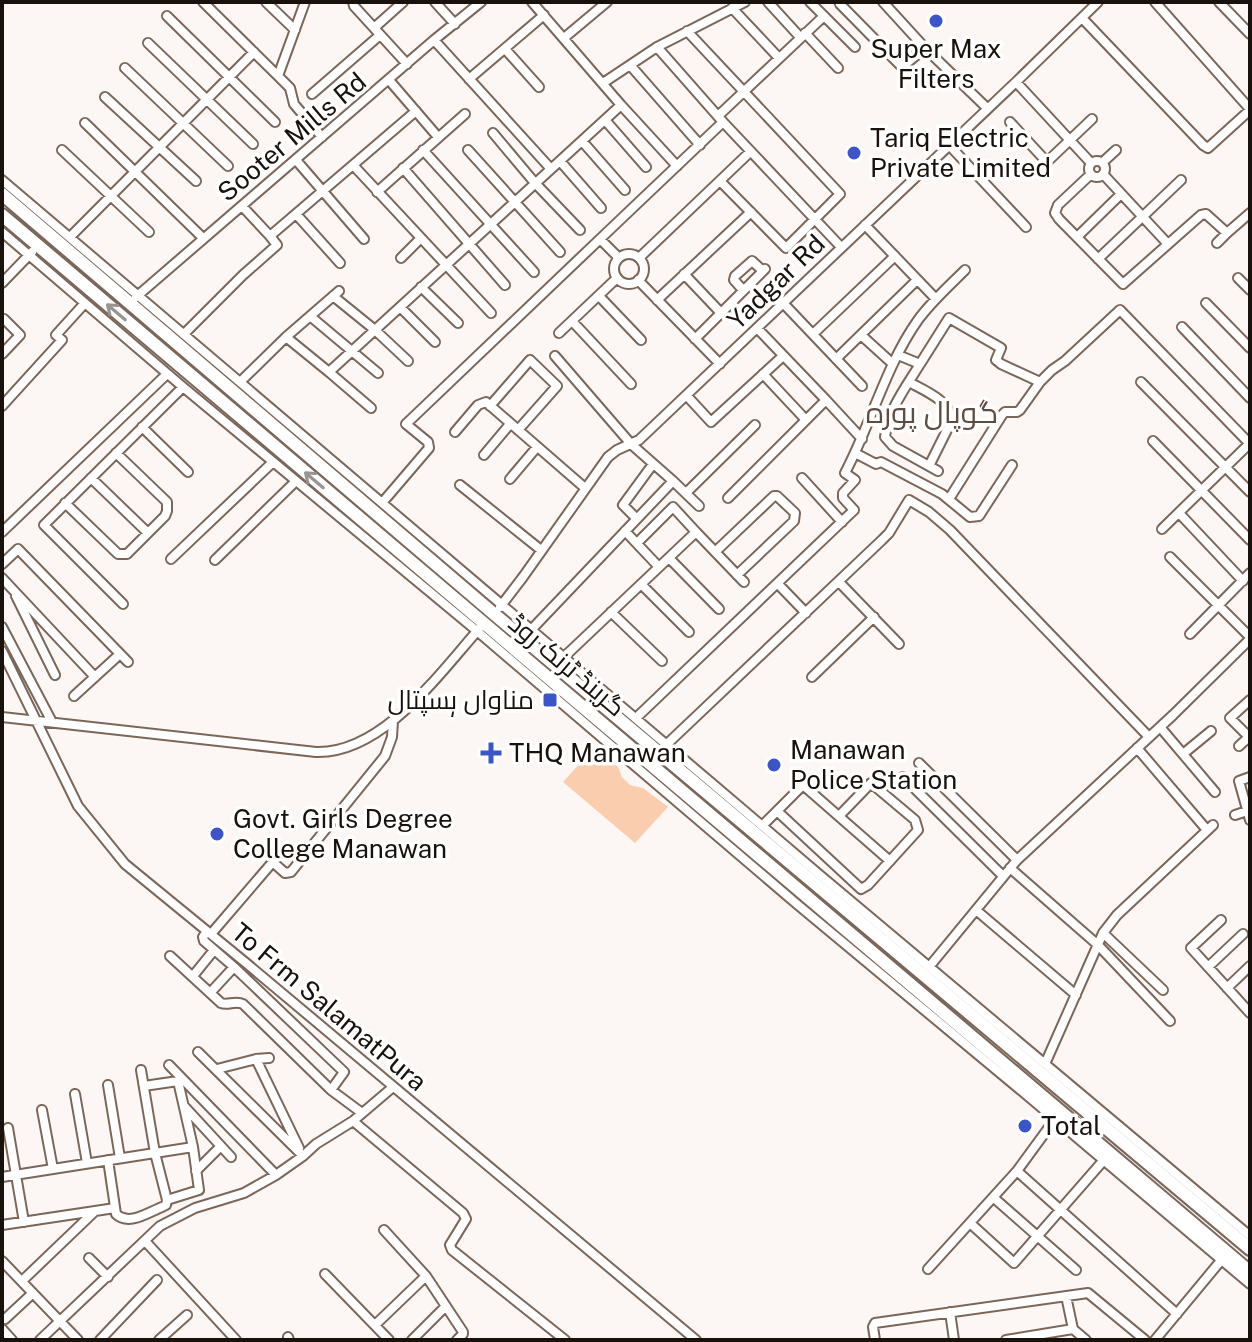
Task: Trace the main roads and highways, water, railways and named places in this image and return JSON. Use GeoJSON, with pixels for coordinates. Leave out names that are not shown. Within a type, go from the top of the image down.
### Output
{"type":"FeatureCollection","features":[{"type":"Feature","properties":{"kind":"highway","name":"گرینڈ ٹرنک روڈ"},"geometry":{"type":"LineString","coordinates":[[2,194],[100,279],[134,299],[1250,1249]]}},
{"type":"Feature","properties":{"kind":"highway","name":"گرینڈ ٹرنک روڈ"},"geometry":{"type":"LineString","coordinates":[[2,215],[34,251],[91,291],[533,673],[646,761],[726,836],[1053,1114],[1224,1256],[1250,1272]]}},
{"type":"Feature","properties":{"kind":"highway"},"geometry":{"type":"LineString","coordinates":[[91,291],[100,279]]}},
{"type":"Feature","properties":{"kind":"highway"},"geometry":{"type":"LineString","coordinates":[[646,761],[661,747]]}},
{"type":"Feature","properties":{"kind":"place","name":"Super Max Filters"},"geometry":{"type":"Point","coordinates":[936,21]}},
{"type":"Feature","properties":{"kind":"place","name":"Tariq Electric Private Limited"},"geometry":{"type":"Point","coordinates":[854,153]}},
{"type":"Feature","properties":{"kind":"place","name":"مناواں ہسپتال"},"geometry":{"type":"Point","coordinates":[550,700]}},
{"type":"Feature","properties":{"kind":"place","name":"THQ Manawan"},"geometry":{"type":"Point","coordinates":[491,753]}},
{"type":"Feature","properties":{"kind":"place","name":"Manawan Police Station"},"geometry":{"type":"Point","coordinates":[774,765]}},
{"type":"Feature","properties":{"kind":"place","name":"Govt. Girls Degree College Manawan"},"geometry":{"type":"Point","coordinates":[217,834]}},
{"type":"Feature","properties":{"kind":"place","name":"Total"},"geometry":{"type":"Point","coordinates":[1025,1126]}},
{"type":"Feature","properties":{"kind":"district","name":"گوپال پورہ"},"geometry":{"type":"Point","coordinates":[932,413]}}]}
